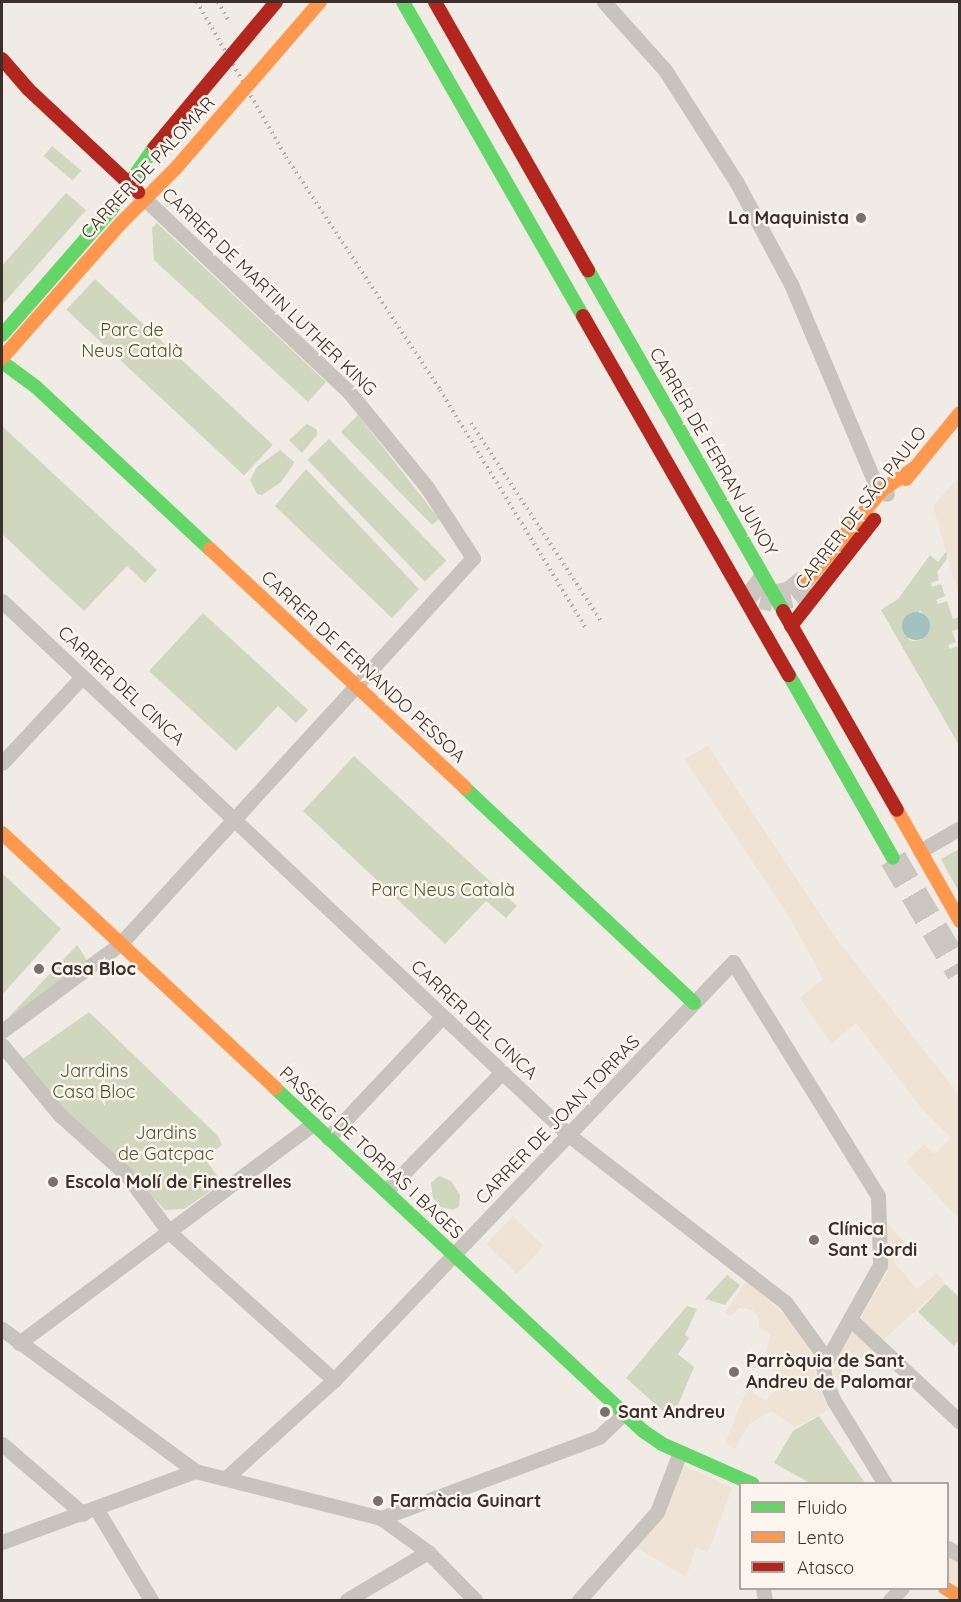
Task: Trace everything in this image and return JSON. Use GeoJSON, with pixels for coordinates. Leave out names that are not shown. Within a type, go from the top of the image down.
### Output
{"type":"FeatureCollection","features":[{"type":"Feature","properties":{"kind":"main road","name":"CARRER DE PALOMAR"},"geometry":{"type":"LineString","coordinates":[[2,335],[111,210],[154,148],[276,2]]}},
{"type":"Feature","properties":{"kind":"main road","name":"CARRER DE PALOMAR"},"geometry":{"type":"LineString","coordinates":[[2,360],[145,199],[176,168],[320,2]]}},
{"type":"Feature","properties":{"kind":"main road"},"geometry":{"type":"LineString","coordinates":[[403,2],[893,858]]}},
{"type":"Feature","properties":{"kind":"main road","name":"CARRER DE FERRAN JUNOY"},"geometry":{"type":"LineString","coordinates":[[435,2],[960,921]]}},
{"type":"Feature","properties":{"kind":"main road"},"geometry":{"type":"LineString","coordinates":[[2,59],[28,89],[145,199]]}},
{"type":"Feature","properties":{"kind":"main road","name":"CARRER DE FERNANDO PESSOA"},"geometry":{"type":"LineString","coordinates":[[2,360],[36,387],[694,1003]]}},
{"type":"Feature","properties":{"kind":"main road","name":"CARRER DE SÃO PAULO"},"geometry":{"type":"LineString","coordinates":[[792,626],[887,493],[915,468],[960,413]]}},
{"type":"Feature","properties":{"kind":"main road"},"geometry":{"type":"LineString","coordinates":[[806,582],[887,493]]}},
{"type":"Feature","properties":{"kind":"main road"},"geometry":{"type":"LineString","coordinates":[[730,570],[746,584]]}},
{"type":"Feature","properties":{"kind":"main road","name":"PASSEIG DE TORRAS I BAGES"},"geometry":{"type":"LineString","coordinates":[[2,834],[652,1438],[749,1482]]}},
{"type":"Feature","properties":{"kind":"street"},"geometry":{"type":"LineString","coordinates":[[604,2],[665,70],[737,183],[790,284],[876,484],[887,493]]}},
{"type":"Feature","properties":{"kind":"street","name":"CARRER DE MARTIN LUTHER KING"},"geometry":{"type":"LineString","coordinates":[[145,199],[350,393],[426,486],[473,558],[357,686]]}},
{"type":"Feature","properties":{"kind":"street","name":"CARRER DEL CINCA"},"geometry":{"type":"LineString","coordinates":[[2,601],[570,1136],[785,1302],[814,1339],[824,1365],[825,1380],[834,1401],[884,1482]]}},
{"type":"Feature","properties":{"kind":"street"},"geometry":{"type":"LineString","coordinates":[[2,763],[81,677]]}},
{"type":"Feature","properties":{"kind":"street"},"geometry":{"type":"LineString","coordinates":[[2,1031],[120,944],[357,686]]}},
{"type":"Feature","properties":{"kind":"street"},"geometry":{"type":"LineString","coordinates":[[920,851],[960,828]]}},
{"type":"Feature","properties":{"kind":"street","name":"CARRER DE JOAN TORRAS"},"geometry":{"type":"LineString","coordinates":[[227,1477],[334,1380],[570,1136],[733,962],[878,1196],[880,1265],[851,1320]]}},
{"type":"Feature","properties":{"kind":"street"},"geometry":{"type":"LineString","coordinates":[[328,1138],[442,1017]]}},
{"type":"Feature","properties":{"kind":"street"},"geometry":{"type":"LineString","coordinates":[[2,1045],[60,1115],[126,1174],[169,1232],[334,1380]]}},
{"type":"Feature","properties":{"kind":"street"},"geometry":{"type":"LineString","coordinates":[[386,1191],[502,1072]]}},
{"type":"Feature","properties":{"kind":"street"},"geometry":{"type":"LineString","coordinates":[[19,1343],[313,1124]]}},
{"type":"Feature","properties":{"kind":"street"},"geometry":{"type":"LineString","coordinates":[[824,1365],[851,1320],[960,1422]]}},
{"type":"Feature","properties":{"kind":"street"},"geometry":{"type":"LineString","coordinates":[[2,1329],[195,1471],[227,1477],[381,1518],[428,1552],[475,1600]]}},
{"type":"Feature","properties":{"kind":"street"},"geometry":{"type":"LineString","coordinates":[[381,1518],[599,1437],[624,1413]]}},
{"type":"Feature","properties":{"kind":"street"},"geometry":{"type":"LineString","coordinates":[[5,1451],[90,1512],[151,1600]]}},
{"type":"Feature","properties":{"kind":"street"},"geometry":{"type":"LineString","coordinates":[[579,1600],[657,1512],[680,1452]]}},
{"type":"Feature","properties":{"kind":"street"},"geometry":{"type":"LineString","coordinates":[[2,1542],[90,1512],[195,1471]]}},
{"type":"Feature","properties":{"kind":"street"},"geometry":{"type":"LineString","coordinates":[[347,1600],[428,1552]]}},
{"type":"Feature","properties":{"kind":"green space"},"geometry":{"type":"Polygon","coordinates":[[[52,146],[81,170],[73,180],[44,156],[52,146]]]}},
{"type":"Feature","properties":{"kind":"green space"},"geometry":{"type":"Polygon","coordinates":[[[66,193],[86,210],[2,305],[2,266],[66,193]]]}},
{"type":"Feature","properties":{"kind":"green space"},"geometry":{"type":"Polygon","coordinates":[[[157,223],[326,382],[308,402],[154,260],[152,228],[157,223]]]}},
{"type":"Feature","properties":{"kind":"green space","name":"Parc de Neus Català"},"geometry":{"type":"Polygon","coordinates":[[[95,279],[273,445],[244,475],[66,310],[95,279]]]}},
{"type":"Feature","properties":{"kind":"green space"},"geometry":{"type":"Polygon","coordinates":[[[358,415],[439,519],[432,525],[341,432],[358,415]]]}},
{"type":"Feature","properties":{"kind":"green space"},"geometry":{"type":"Polygon","coordinates":[[[307,424],[317,430],[317,435],[302,453],[289,440],[307,424]]]}},
{"type":"Feature","properties":{"kind":"green space"},"geometry":{"type":"Polygon","coordinates":[[[2,426],[157,570],[145,583],[127,566],[84,611],[2,534],[2,426]]]}},
{"type":"Feature","properties":{"kind":"green space"},"geometry":{"type":"Polygon","coordinates":[[[329,439],[446,561],[425,581],[307,460],[329,439]]]}},
{"type":"Feature","properties":{"kind":"green space"},"geometry":{"type":"Polygon","coordinates":[[[280,450],[294,462],[293,465],[281,482],[262,495],[257,494],[250,480],[257,467],[280,450]]]}},
{"type":"Feature","properties":{"kind":"green space"},"geometry":{"type":"Polygon","coordinates":[[[306,469],[419,589],[392,618],[275,506],[306,469]]]}},
{"type":"Feature","properties":{"kind":"green space"},"geometry":{"type":"Polygon","coordinates":[[[947,550],[947,559],[937,572],[939,580],[931,583],[932,587],[941,584],[945,596],[936,600],[938,604],[947,601],[953,619],[959,617],[959,629],[952,631],[956,642],[948,645],[950,649],[957,646],[959,652],[959,745],[881,610],[898,599],[930,555],[938,562],[947,550]],[[920,610],[908,639],[921,640],[927,628],[927,618],[920,610]]]}},
{"type":"Feature","properties":{"kind":"green space"},"geometry":{"type":"Polygon","coordinates":[[[203,613],[308,710],[296,723],[278,706],[236,751],[149,671],[203,613]]]}},
{"type":"Feature","properties":{"kind":"green space","name":"Parc Neus Català"},"geometry":{"type":"Polygon","coordinates":[[[354,756],[517,906],[506,918],[486,901],[445,944],[303,811],[354,756]]]}},
{"type":"Feature","properties":{"kind":"green space"},"geometry":{"type":"Polygon","coordinates":[[[959,849],[959,892],[941,859],[959,849]]]}},
{"type":"Feature","properties":{"kind":"green space"},"geometry":{"type":"Polygon","coordinates":[[[2,873],[61,929],[2,995],[2,873]]]}},
{"type":"Feature","properties":{"kind":"green space"},"geometry":{"type":"Polygon","coordinates":[[[77,945],[88,962],[7,1019],[77,945]]]}},
{"type":"Feature","properties":{"kind":"green space","name":"Jardins de Gatcpac"},"geometry":{"type":"Polygon","coordinates":[[[89,1012],[218,1136],[222,1145],[204,1157],[222,1183],[184,1209],[165,1210],[113,1154],[60,1115],[21,1060],[89,1012]]]}},
{"type":"Feature","properties":{"kind":"green space"},"geometry":{"type":"Polygon","coordinates":[[[439,1176],[451,1181],[460,1195],[459,1207],[453,1210],[441,1207],[433,1198],[431,1183],[439,1176]]]}},
{"type":"Feature","properties":{"kind":"green space"},"geometry":{"type":"Polygon","coordinates":[[[727,1275],[740,1285],[725,1305],[705,1299],[727,1275]]]}},
{"type":"Feature","properties":{"kind":"green space"},"geometry":{"type":"Polygon","coordinates":[[[945,1284],[959,1297],[959,1340],[954,1346],[918,1312],[945,1284]]]}},
{"type":"Feature","properties":{"kind":"green space"},"geometry":{"type":"Polygon","coordinates":[[[687,1306],[697,1309],[685,1335],[689,1338],[678,1354],[694,1367],[672,1419],[626,1378],[687,1306]]]}},
{"type":"Feature","properties":{"kind":"green space"},"geometry":{"type":"Polygon","coordinates":[[[819,1416],[864,1482],[808,1482],[774,1463],[793,1431],[819,1416]]]}},
{"type":"Feature","properties":{"kind":"shaded area"},"geometry":{"type":"Polygon","coordinates":[[[956,480],[960,483],[959,596],[933,506],[956,480]]]}},
{"type":"Feature","properties":{"kind":"shaded area"},"geometry":{"type":"Polygon","coordinates":[[[708,746],[835,937],[959,1095],[959,1219],[906,1162],[924,1144],[934,1154],[951,1138],[923,1110],[856,1023],[831,1044],[800,998],[823,979],[791,920],[684,759],[708,746]]]}},
{"type":"Feature","properties":{"kind":"shaded area"},"geometry":{"type":"Polygon","coordinates":[[[513,1216],[544,1246],[517,1274],[486,1244],[513,1216]]]}},
{"type":"Feature","properties":{"kind":"shaded area"},"geometry":{"type":"Polygon","coordinates":[[[887,1223],[909,1247],[893,1261],[917,1289],[937,1273],[945,1284],[838,1381],[833,1373],[837,1359],[888,1271],[884,1265],[887,1223]]]}},
{"type":"Feature","properties":{"kind":"shaded area"},"geometry":{"type":"Polygon","coordinates":[[[747,1280],[794,1325],[811,1352],[817,1383],[829,1410],[795,1427],[771,1411],[749,1424],[735,1449],[725,1443],[747,1389],[766,1401],[784,1375],[763,1361],[771,1334],[759,1328],[759,1318],[752,1310],[739,1308],[730,1316],[725,1313],[747,1280]]]}},
{"type":"Feature","properties":{"kind":"shaded area"},"geometry":{"type":"Polygon","coordinates":[[[679,1463],[732,1488],[708,1552],[696,1547],[686,1577],[634,1546],[679,1463]]]}},
{"type":"Feature","properties":{"kind":"shaded area"},"geometry":{"type":"Polygon","coordinates":[[[949,1557],[959,1563],[960,1586],[949,1581],[949,1557]]]}},
{"type":"Feature","properties":{"kind":"water"},"geometry":{"type":"Polygon","coordinates":[[[916,612],[926,616],[930,626],[926,636],[916,640],[906,636],[902,626],[906,616],[916,612]]]}},
{"type":"Feature","properties":{"kind":"tunnel"},"geometry":{"type":"LineString","coordinates":[[746,584],[761,595],[774,598],[791,594],[806,582]]}},
{"type":"Feature","properties":{"kind":"tunnel"},"geometry":{"type":"LineString","coordinates":[[893,858],[960,972]]}},
{"type":"Feature","properties":{"kind":"railway"},"geometry":{"type":"LineString","coordinates":[[197,2],[286,157],[440,390],[587,630]]}},
{"type":"Feature","properties":{"kind":"railway"},"geometry":{"type":"LineString","coordinates":[[218,2],[230,23]]}},
{"type":"Feature","properties":{"kind":"railway"},"geometry":{"type":"LineString","coordinates":[[471,423],[601,621]]}},
{"type":"Feature","properties":{"kind":"traffic: fast"},"geometry":{"type":"LineString","coordinates":[[403,2],[583,316]]}},
{"type":"Feature","properties":{"kind":"traffic: fast"},"geometry":{"type":"LineString","coordinates":[[2,335],[111,210],[154,148]]}},
{"type":"Feature","properties":{"kind":"traffic: fast"},"geometry":{"type":"LineString","coordinates":[[588,270],[783,611]]}},
{"type":"Feature","properties":{"kind":"traffic: fast"},"geometry":{"type":"LineString","coordinates":[[2,362],[36,387],[210,549]]}},
{"type":"Feature","properties":{"kind":"traffic: fast"},"geometry":{"type":"LineString","coordinates":[[789,675],[893,858]]}},
{"type":"Feature","properties":{"kind":"traffic: fast"},"geometry":{"type":"LineString","coordinates":[[465,788],[694,1003]]}},
{"type":"Feature","properties":{"kind":"traffic: fast"},"geometry":{"type":"LineString","coordinates":[[275,1088],[643,1431],[662,1444],[748,1482]]}},
{"type":"Feature","properties":{"kind":"traffic: slow"},"geometry":{"type":"LineString","coordinates":[[176,168],[320,2]]}},
{"type":"Feature","properties":{"kind":"traffic: slow"},"geometry":{"type":"LineString","coordinates":[[2,358],[120,224],[176,168]]}},
{"type":"Feature","properties":{"kind":"traffic: slow"},"geometry":{"type":"LineString","coordinates":[[906,479],[960,413]]}},
{"type":"Feature","properties":{"kind":"traffic: slow"},"geometry":{"type":"LineString","coordinates":[[806,582],[882,490],[915,468]]}},
{"type":"Feature","properties":{"kind":"traffic: slow"},"geometry":{"type":"LineString","coordinates":[[210,549],[465,788]]}},
{"type":"Feature","properties":{"kind":"traffic: slow"},"geometry":{"type":"LineString","coordinates":[[897,810],[960,921]]}},
{"type":"Feature","properties":{"kind":"traffic: slow"},"geometry":{"type":"LineString","coordinates":[[2,833],[275,1088]]}},
{"type":"Feature","properties":{"kind":"traffic: slow"},"geometry":{"type":"LineString","coordinates":[[948,1590],[960,1597]]}},
{"type":"Feature","properties":{"kind":"traffic: jam"},"geometry":{"type":"LineString","coordinates":[[154,148],[276,2]]}},
{"type":"Feature","properties":{"kind":"traffic: jam"},"geometry":{"type":"LineString","coordinates":[[435,2],[588,270]]}},
{"type":"Feature","properties":{"kind":"traffic: jam"},"geometry":{"type":"LineString","coordinates":[[2,59],[28,89],[138,192]]}},
{"type":"Feature","properties":{"kind":"traffic: jam"},"geometry":{"type":"LineString","coordinates":[[583,316],[789,675]]}},
{"type":"Feature","properties":{"kind":"traffic: jam"},"geometry":{"type":"LineString","coordinates":[[791,626],[874,520]]}},
{"type":"Feature","properties":{"kind":"traffic: jam"},"geometry":{"type":"LineString","coordinates":[[783,611],[897,810]]}},
{"type":"Feature","properties":{"kind":"place","name":"La Maquinista"},"geometry":{"type":"Point","coordinates":[861,218]}},
{"type":"Feature","properties":{"kind":"place","name":"Casa Bloc"},"geometry":{"type":"Point","coordinates":[39,969]}},
{"type":"Feature","properties":{"kind":"place","name":"Escola Molí de Finestrelles"},"geometry":{"type":"Point","coordinates":[53,1182]}},
{"type":"Feature","properties":{"kind":"place","name":"Clínica Sant Jordi"},"geometry":{"type":"Point","coordinates":[814,1240]}},
{"type":"Feature","properties":{"kind":"place","name":"Parròquia de Sant Andreu de Palomar"},"geometry":{"type":"Point","coordinates":[734,1372]}},
{"type":"Feature","properties":{"kind":"place","name":"Sant Andreu"},"geometry":{"type":"Point","coordinates":[605,1412]}},
{"type":"Feature","properties":{"kind":"place","name":"Farmàcia Guinart"},"geometry":{"type":"Point","coordinates":[378,1501]}},
{"type":"Feature","properties":{"kind":"park label","name":"Jarrdins Casa Bloc"},"geometry":{"type":"Point","coordinates":[94,1082]}}]}
